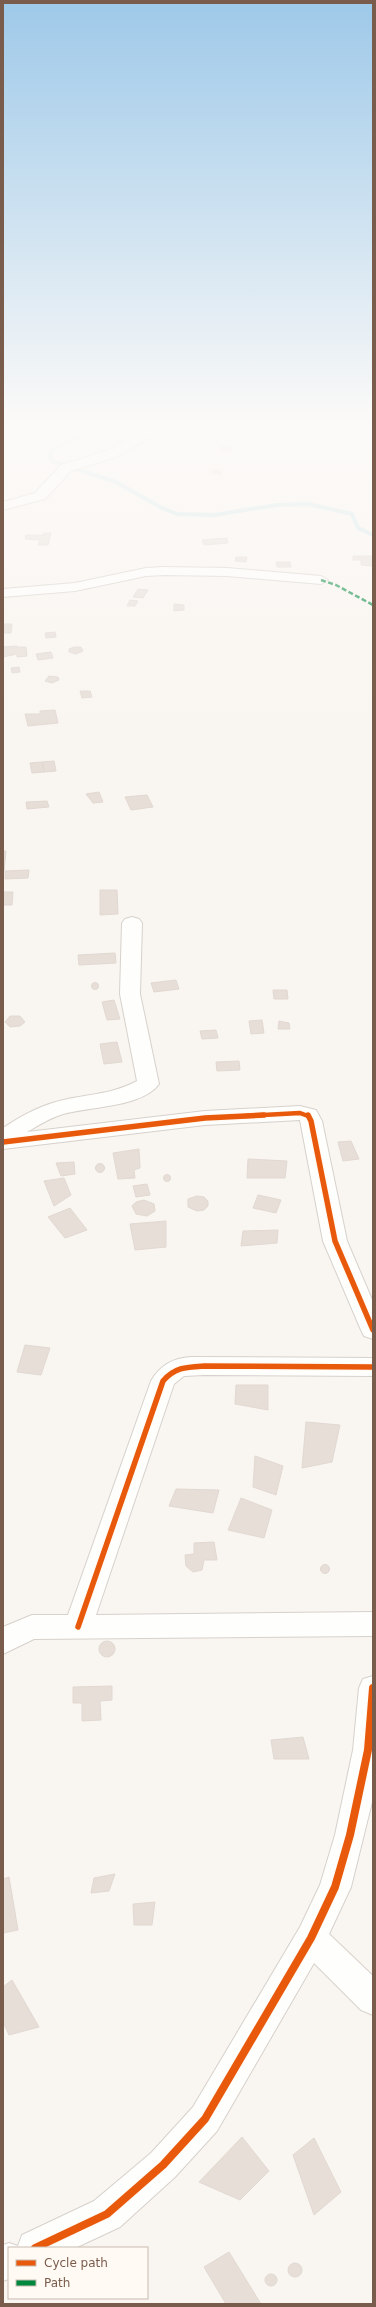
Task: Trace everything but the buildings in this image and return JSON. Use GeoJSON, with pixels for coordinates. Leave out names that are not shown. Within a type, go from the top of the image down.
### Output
{"type":"FeatureCollection","features":[{"type":"Feature","properties":{"kind":"street"},"geometry":{"type":"LineString","coordinates":[[3,593],[74,587],[146,572],[164,571],[227,572],[322,580]]}},
{"type":"Feature","properties":{"kind":"street"},"geometry":{"type":"LineString","coordinates":[[3,1138],[42,1114],[73,1105],[137,1092],[148,1084],[130,994],[132,923]]}},
{"type":"Feature","properties":{"kind":"street"},"geometry":{"type":"LineString","coordinates":[[3,1142],[205,1118],[300,1113],[308,1115],[311,1121],[335,1241],[373,1330]]}},
{"type":"Feature","properties":{"kind":"street"},"geometry":{"type":"LineString","coordinates":[[78,1627],[163,1380],[170,1371],[178,1367],[204,1366],[373,1367]]}},
{"type":"Feature","properties":{"kind":"street"},"geometry":{"type":"LineString","coordinates":[[3,1642],[6,1638],[32,1627],[373,1624]]}},
{"type":"Feature","properties":{"kind":"street"},"geometry":{"type":"LineString","coordinates":[[37,2247],[107,2214],[164,2165],[205,2118],[311,1938],[335,1887],[350,1835],[368,1750],[373,1688]]}},
{"type":"Feature","properties":{"kind":"street"},"geometry":{"type":"LineString","coordinates":[[311,1938],[373,1999]]}},
{"type":"Feature","properties":{"kind":"waterway"},"geometry":{"type":"LineString","coordinates":[[362,530],[373,535]]}},
{"type":"Feature","properties":{"kind":"marked path"},"geometry":{"type":"LineString","coordinates":[[321,580],[336,585],[373,605]]}},
{"type":"Feature","properties":{"kind":"cycle path"},"geometry":{"type":"LineString","coordinates":[[3,1142],[205,1118],[300,1113],[308,1115],[311,1121],[335,1241],[373,1330]]}},
{"type":"Feature","properties":{"kind":"cycle path"},"geometry":{"type":"LineString","coordinates":[[78,1627],[163,1381],[167,1376],[176,1369],[204,1366],[373,1367]]}},
{"type":"Feature","properties":{"kind":"cycle path"},"geometry":{"type":"LineString","coordinates":[[37,2247],[107,2214],[163,2165],[205,2119],[311,1938],[335,1887],[350,1835],[368,1750],[373,1688]]}}]}
